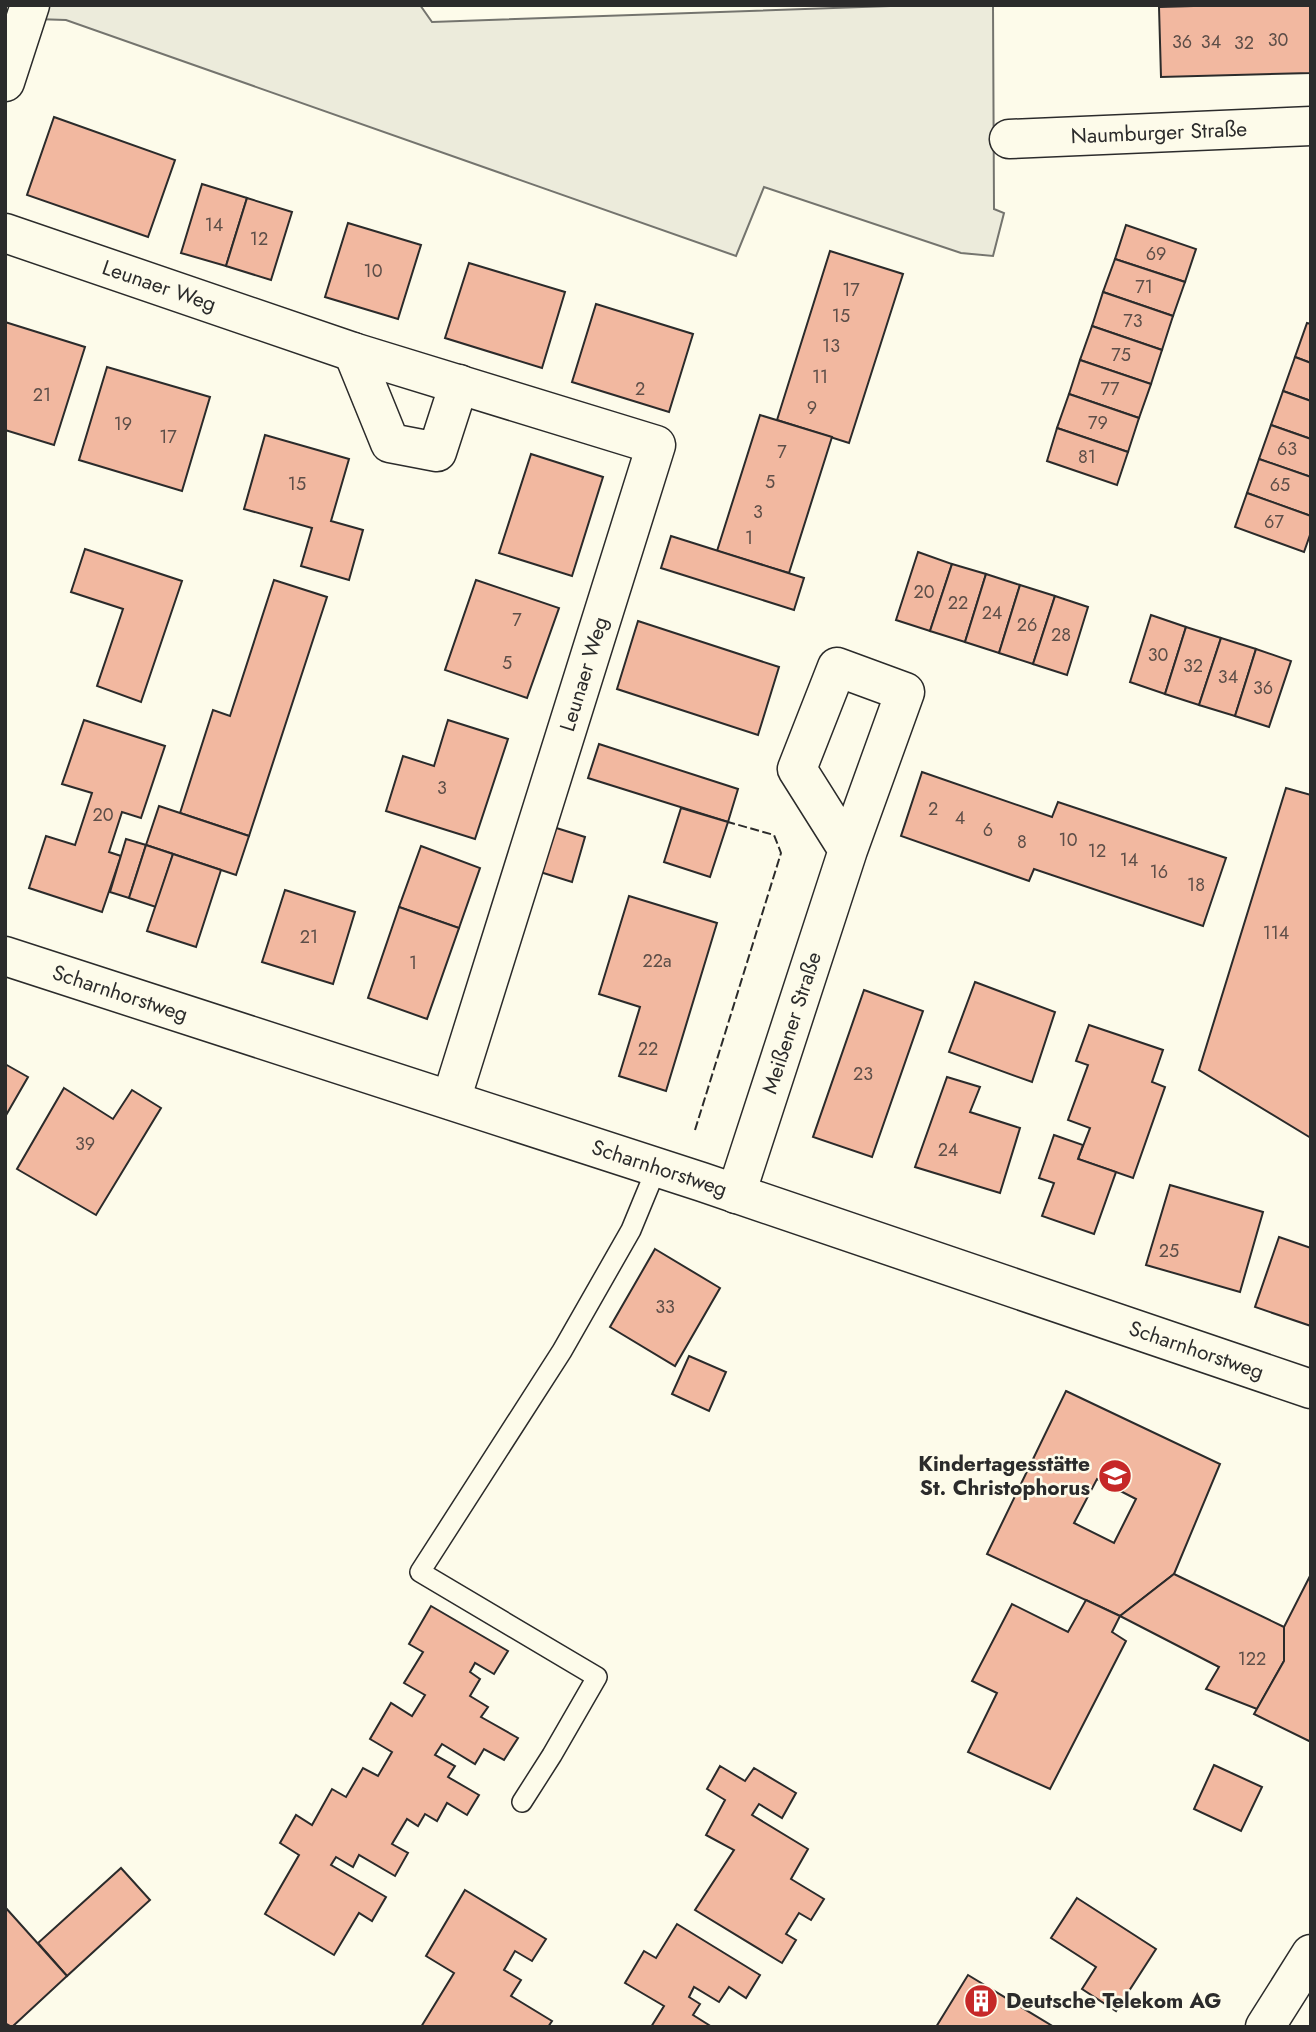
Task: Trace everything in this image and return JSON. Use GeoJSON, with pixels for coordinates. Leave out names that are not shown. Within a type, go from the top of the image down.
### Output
{"type":"FeatureCollection","features":[{"type":"Feature","properties":{"kind":"street"},"geometry":{"type":"LineString","coordinates":[[5,82],[30,5]]}},
{"type":"Feature","properties":{"kind":"street","name":"Naumburger Straße"},"geometry":{"type":"LineString","coordinates":[[1009,139],[1311,126]]}},
{"type":"Feature","properties":{"kind":"street","name":"Leunaer Weg"},"geometry":{"type":"LineString","coordinates":[[5,233],[353,352],[656,445],[451,1100]]}},
{"type":"Feature","properties":{"kind":"street"},"geometry":{"type":"LineString","coordinates":[[353,352],[390,443],[438,452],[459,384]]}},
{"type":"Feature","properties":{"kind":"street","name":"Meißener Straße"},"geometry":{"type":"LineString","coordinates":[[736,1194],[848,850]]}},
{"type":"Feature","properties":{"kind":"street","name":"Scharnhorstweg"},"geometry":{"type":"LineString","coordinates":[[5,956],[657,1167],[1311,1389]]}},
{"type":"Feature","properties":{"kind":"street"},"geometry":{"type":"LineString","coordinates":[[1265,2027],[1311,1954]]}},
{"type":"Feature","properties":{"kind":"lane"},"geometry":{"type":"LineString","coordinates":[[522,1802],[597,1677],[419,1572],[562,1351],[631,1230],[657,1167]]}},
{"type":"Feature","properties":{"kind":"shaded area"},"geometry":{"type":"Polygon","coordinates":[[[5,5],[420,5],[432,22],[919,5],[993,5],[994,209],[1004,213],[993,256],[961,253],[764,187],[736,256],[66,20],[5,18],[5,5]]]}},
{"type":"Feature","properties":{"kind":"building"},"geometry":{"type":"Polygon","coordinates":[[[1311,5],[1311,73],[1161,77],[1159,7],[1311,5]]]}},
{"type":"Feature","properties":{"kind":"building"},"geometry":{"type":"Polygon","coordinates":[[[54,117],[175,160],[148,237],[27,195],[54,117]]]}},
{"type":"Feature","properties":{"kind":"building"},"geometry":{"type":"Polygon","coordinates":[[[202,184],[247,198],[226,266],[181,253],[202,184]]]}},
{"type":"Feature","properties":{"kind":"building"},"geometry":{"type":"Polygon","coordinates":[[[247,198],[292,212],[271,280],[226,266],[247,198]]]}},
{"type":"Feature","properties":{"kind":"building"},"geometry":{"type":"Polygon","coordinates":[[[348,223],[421,245],[398,319],[325,297],[348,223]]]}},
{"type":"Feature","properties":{"kind":"building"},"geometry":{"type":"Polygon","coordinates":[[[1126,225],[1196,249],[1185,282],[1115,259],[1126,225]]]}},
{"type":"Feature","properties":{"kind":"building"},"geometry":{"type":"Polygon","coordinates":[[[830,251],[903,274],[849,443],[777,420],[830,251]]]}},
{"type":"Feature","properties":{"kind":"building"},"geometry":{"type":"Polygon","coordinates":[[[1115,259],[1185,282],[1173,316],[1103,292],[1115,259]]]}},
{"type":"Feature","properties":{"kind":"building"},"geometry":{"type":"Polygon","coordinates":[[[469,263],[565,292],[542,368],[445,338],[469,263]]]}},
{"type":"Feature","properties":{"kind":"building"},"geometry":{"type":"Polygon","coordinates":[[[1103,292],[1173,316],[1162,350],[1092,326],[1103,292]]]}},
{"type":"Feature","properties":{"kind":"building"},"geometry":{"type":"Polygon","coordinates":[[[596,304],[693,334],[669,412],[572,382],[596,304]]]}},
{"type":"Feature","properties":{"kind":"building"},"geometry":{"type":"Polygon","coordinates":[[[5,322],[85,347],[54,445],[5,430],[5,322]]]}},
{"type":"Feature","properties":{"kind":"building"},"geometry":{"type":"Polygon","coordinates":[[[1307,323],[1311,324],[1311,363],[1295,357],[1307,323]]]}},
{"type":"Feature","properties":{"kind":"building"},"geometry":{"type":"Polygon","coordinates":[[[1092,326],[1162,350],[1151,384],[1080,360],[1092,326]]]}},
{"type":"Feature","properties":{"kind":"building"},"geometry":{"type":"Polygon","coordinates":[[[1295,357],[1311,363],[1311,401],[1283,391],[1295,357]]]}},
{"type":"Feature","properties":{"kind":"building"},"geometry":{"type":"Polygon","coordinates":[[[1080,360],[1151,384],[1139,418],[1069,394],[1080,360]]]}},
{"type":"Feature","properties":{"kind":"building"},"geometry":{"type":"Polygon","coordinates":[[[107,367],[210,397],[182,491],[79,460],[107,367]]]}},
{"type":"Feature","properties":{"kind":"building"},"geometry":{"type":"Polygon","coordinates":[[[1283,391],[1311,401],[1311,439],[1271,425],[1283,391]]]}},
{"type":"Feature","properties":{"kind":"building"},"geometry":{"type":"Polygon","coordinates":[[[1069,394],[1139,418],[1128,452],[1057,428],[1069,394]]]}},
{"type":"Feature","properties":{"kind":"building"},"geometry":{"type":"Polygon","coordinates":[[[760,415],[832,437],[789,573],[717,551],[760,415]]]}},
{"type":"Feature","properties":{"kind":"building"},"geometry":{"type":"Polygon","coordinates":[[[1271,425],[1311,439],[1311,477],[1259,459],[1271,425]]]}},
{"type":"Feature","properties":{"kind":"building"},"geometry":{"type":"Polygon","coordinates":[[[1057,428],[1128,452],[1117,485],[1047,461],[1057,428]]]}},
{"type":"Feature","properties":{"kind":"building"},"geometry":{"type":"Polygon","coordinates":[[[265,435],[349,459],[331,521],[363,530],[349,580],[301,566],[312,528],[244,509],[265,435]]]}},
{"type":"Feature","properties":{"kind":"building"},"geometry":{"type":"Polygon","coordinates":[[[531,454],[603,477],[572,576],[499,553],[531,454]]]}},
{"type":"Feature","properties":{"kind":"building"},"geometry":{"type":"Polygon","coordinates":[[[1259,459],[1311,477],[1311,516],[1247,493],[1259,459]]]}},
{"type":"Feature","properties":{"kind":"building"},"geometry":{"type":"Polygon","coordinates":[[[1247,493],[1311,516],[1311,532],[1304,552],[1235,527],[1247,493]]]}},
{"type":"Feature","properties":{"kind":"building"},"geometry":{"type":"Polygon","coordinates":[[[671,536],[804,578],[794,610],[661,568],[671,536]]]}},
{"type":"Feature","properties":{"kind":"building"},"geometry":{"type":"Polygon","coordinates":[[[85,549],[182,581],[141,702],[97,686],[123,609],[71,592],[85,549]]]}},
{"type":"Feature","properties":{"kind":"building"},"geometry":{"type":"Polygon","coordinates":[[[918,552],[952,564],[930,631],[896,620],[918,552]]]}},
{"type":"Feature","properties":{"kind":"building"},"geometry":{"type":"Polygon","coordinates":[[[952,564],[986,574],[965,642],[930,631],[952,564]]]}},
{"type":"Feature","properties":{"kind":"building"},"geometry":{"type":"Polygon","coordinates":[[[986,574],[1020,585],[999,653],[965,642],[986,574]]]}},
{"type":"Feature","properties":{"kind":"building"},"geometry":{"type":"Polygon","coordinates":[[[274,580],[327,597],[249,836],[180,813],[213,710],[230,716],[274,580]]]}},
{"type":"Feature","properties":{"kind":"building"},"geometry":{"type":"Polygon","coordinates":[[[476,580],[559,608],[527,698],[445,670],[476,580]]]}},
{"type":"Feature","properties":{"kind":"building"},"geometry":{"type":"Polygon","coordinates":[[[1020,585],[1055,596],[1033,664],[999,653],[1020,585]]]}},
{"type":"Feature","properties":{"kind":"building"},"geometry":{"type":"Polygon","coordinates":[[[1055,596],[1088,607],[1067,675],[1033,664],[1055,596]]]}},
{"type":"Feature","properties":{"kind":"building"},"geometry":{"type":"Polygon","coordinates":[[[1151,615],[1186,627],[1165,694],[1130,682],[1151,615]]]}},
{"type":"Feature","properties":{"kind":"building"},"geometry":{"type":"Polygon","coordinates":[[[638,621],[779,667],[758,735],[617,689],[638,621]]]}},
{"type":"Feature","properties":{"kind":"building"},"geometry":{"type":"Polygon","coordinates":[[[1186,627],[1221,638],[1199,705],[1165,694],[1186,627]]]}},
{"type":"Feature","properties":{"kind":"building"},"geometry":{"type":"Polygon","coordinates":[[[1221,638],[1256,649],[1235,716],[1199,705],[1221,638]]]}},
{"type":"Feature","properties":{"kind":"building"},"geometry":{"type":"Polygon","coordinates":[[[1256,649],[1291,661],[1269,727],[1235,716],[1256,649]]]}},
{"type":"Feature","properties":{"kind":"building"},"geometry":{"type":"Polygon","coordinates":[[[84,720],[165,746],[141,818],[122,812],[109,852],[121,856],[102,912],[29,888],[46,836],[75,845],[92,793],[62,784],[84,720]]]}},
{"type":"Feature","properties":{"kind":"building"},"geometry":{"type":"Polygon","coordinates":[[[448,720],[508,739],[475,839],[386,811],[403,756],[434,766],[448,720]]]}},
{"type":"Feature","properties":{"kind":"building"},"geometry":{"type":"Polygon","coordinates":[[[599,744],[738,789],[728,822],[588,778],[599,744]]]}},
{"type":"Feature","properties":{"kind":"building"},"geometry":{"type":"Polygon","coordinates":[[[922,772],[1052,817],[1058,802],[1226,858],[1203,926],[1034,869],[1029,881],[901,836],[922,772]]]}},
{"type":"Feature","properties":{"kind":"building"},"geometry":{"type":"Polygon","coordinates":[[[1286,788],[1311,795],[1311,1138],[1199,1070],[1286,788]]]}},
{"type":"Feature","properties":{"kind":"building"},"geometry":{"type":"Polygon","coordinates":[[[159,806],[249,836],[236,875],[146,845],[159,806]]]}},
{"type":"Feature","properties":{"kind":"building"},"geometry":{"type":"Polygon","coordinates":[[[681,808],[728,822],[710,877],[664,862],[681,808]]]}},
{"type":"Feature","properties":{"kind":"building"},"geometry":{"type":"Polygon","coordinates":[[[550,826],[585,837],[572,882],[537,871],[550,826]]]}},
{"type":"Feature","properties":{"kind":"building"},"geometry":{"type":"Polygon","coordinates":[[[126,839],[146,845],[129,898],[110,892],[126,839]]]}},
{"type":"Feature","properties":{"kind":"building"},"geometry":{"type":"Polygon","coordinates":[[[146,845],[173,854],[156,907],[129,898],[146,845]]]}},
{"type":"Feature","properties":{"kind":"building"},"geometry":{"type":"Polygon","coordinates":[[[421,846],[480,868],[459,928],[399,907],[421,846]]]}},
{"type":"Feature","properties":{"kind":"building"},"geometry":{"type":"Polygon","coordinates":[[[173,854],[221,870],[196,947],[147,931],[173,854]]]}},
{"type":"Feature","properties":{"kind":"building"},"geometry":{"type":"Polygon","coordinates":[[[285,890],[355,912],[333,984],[262,962],[285,890]]]}},
{"type":"Feature","properties":{"kind":"building"},"geometry":{"type":"Polygon","coordinates":[[[629,896],[717,923],[666,1091],[619,1076],[640,1007],[599,994],[629,896]]]}},
{"type":"Feature","properties":{"kind":"building"},"geometry":{"type":"Polygon","coordinates":[[[399,907],[459,928],[427,1019],[368,998],[399,907]]]}},
{"type":"Feature","properties":{"kind":"building"},"geometry":{"type":"Polygon","coordinates":[[[975,982],[1055,1012],[1032,1082],[949,1052],[975,982]]]}},
{"type":"Feature","properties":{"kind":"building"},"geometry":{"type":"Polygon","coordinates":[[[864,990],[923,1011],[872,1157],[813,1137],[864,990]]]}},
{"type":"Feature","properties":{"kind":"building"},"geometry":{"type":"Polygon","coordinates":[[[1089,1025],[1163,1050],[1152,1082],[1165,1087],[1133,1178],[1078,1159],[1090,1128],[1068,1120],[1088,1065],[1076,1061],[1089,1025]]]}},
{"type":"Feature","properties":{"kind":"building"},"geometry":{"type":"Polygon","coordinates":[[[5,1064],[28,1077],[5,1117],[5,1064]]]}},
{"type":"Feature","properties":{"kind":"building"},"geometry":{"type":"Polygon","coordinates":[[[947,1077],[980,1087],[970,1112],[1020,1128],[1000,1193],[915,1167],[947,1077]]]}},
{"type":"Feature","properties":{"kind":"building"},"geometry":{"type":"Polygon","coordinates":[[[64,1088],[113,1119],[132,1090],[161,1108],[96,1215],[17,1169],[64,1088]]]}},
{"type":"Feature","properties":{"kind":"building"},"geometry":{"type":"Polygon","coordinates":[[[1054,1135],[1083,1145],[1078,1159],[1116,1172],[1094,1234],[1042,1216],[1054,1183],[1039,1178],[1054,1135]]]}},
{"type":"Feature","properties":{"kind":"building"},"geometry":{"type":"Polygon","coordinates":[[[1170,1185],[1263,1212],[1240,1292],[1146,1265],[1170,1185]]]}},
{"type":"Feature","properties":{"kind":"building"},"geometry":{"type":"Polygon","coordinates":[[[1279,1237],[1311,1248],[1311,1326],[1255,1307],[1279,1237]]]}},
{"type":"Feature","properties":{"kind":"building"},"geometry":{"type":"Polygon","coordinates":[[[655,1249],[720,1288],[675,1366],[610,1327],[655,1249]]]}},
{"type":"Feature","properties":{"kind":"building"},"geometry":{"type":"Polygon","coordinates":[[[689,1356],[726,1372],[709,1411],[672,1394],[689,1356]]]}},
{"type":"Feature","properties":{"kind":"building"},"geometry":{"type":"Polygon","coordinates":[[[1066,1391],[1220,1464],[1174,1574],[1120,1616],[987,1554],[1066,1391]],[[1097,1479],[1074,1523],[1114,1543],[1136,1499],[1097,1479]]]}},
{"type":"Feature","properties":{"kind":"building"},"geometry":{"type":"Polygon","coordinates":[[[1174,1574],[1284,1627],[1284,1661],[1257,1709],[1206,1689],[1219,1667],[1120,1616],[1174,1574]]]}},
{"type":"Feature","properties":{"kind":"building"},"geometry":{"type":"Polygon","coordinates":[[[1311,1574],[1309,1741],[1254,1714],[1284,1661],[1284,1627],[1311,1574]]]}},
{"type":"Feature","properties":{"kind":"building"},"geometry":{"type":"Polygon","coordinates":[[[1086,1600],[1120,1616],[1112,1632],[1126,1641],[1050,1789],[968,1752],[997,1693],[972,1681],[1012,1604],[1068,1632],[1086,1600]]]}},
{"type":"Feature","properties":{"kind":"building"},"geometry":{"type":"Polygon","coordinates":[[[431,1606],[508,1651],[494,1674],[475,1663],[470,1672],[480,1679],[470,1696],[488,1707],[481,1717],[518,1738],[504,1760],[484,1749],[475,1764],[442,1744],[435,1755],[455,1766],[448,1777],[479,1795],[467,1815],[447,1803],[437,1821],[425,1814],[418,1826],[407,1819],[392,1844],[408,1853],[395,1876],[359,1855],[353,1867],[336,1857],[331,1865],[386,1897],[372,1921],[359,1913],[334,1955],[265,1914],[299,1855],[280,1843],[296,1815],[312,1825],[332,1789],[346,1797],[363,1768],[378,1776],[392,1752],[370,1739],[391,1703],[412,1716],[425,1695],[404,1683],[423,1652],[409,1644],[431,1606]]]}},
{"type":"Feature","properties":{"kind":"building"},"geometry":{"type":"Polygon","coordinates":[[[1214,1765],[1262,1787],[1241,1831],[1194,1809],[1214,1765]]]}},
{"type":"Feature","properties":{"kind":"building"},"geometry":{"type":"Polygon","coordinates":[[[720,1766],[745,1781],[754,1768],[796,1793],[782,1818],[759,1804],[752,1815],[808,1849],[791,1879],[824,1899],[811,1920],[799,1913],[786,1934],[796,1940],[782,1963],[695,1910],[734,1850],[706,1835],[725,1800],[707,1789],[720,1766]]]}},
{"type":"Feature","properties":{"kind":"building"},"geometry":{"type":"Polygon","coordinates":[[[121,1868],[150,1900],[67,1976],[38,1943],[121,1868]]]}},
{"type":"Feature","properties":{"kind":"building"},"geometry":{"type":"Polygon","coordinates":[[[465,1890],[546,1939],[532,1961],[515,1951],[504,1970],[521,1980],[511,1996],[552,2021],[548,2027],[421,2027],[454,1973],[426,1956],[465,1890]]]}},
{"type":"Feature","properties":{"kind":"building"},"geometry":{"type":"Polygon","coordinates":[[[1077,1898],[1156,1949],[1116,2011],[1082,1989],[1096,1967],[1051,1938],[1077,1898]]]}},
{"type":"Feature","properties":{"kind":"building"},"geometry":{"type":"Polygon","coordinates":[[[5,1907],[67,1976],[12,2027],[5,2023],[5,1907]]]}},
{"type":"Feature","properties":{"kind":"building"},"geometry":{"type":"Polygon","coordinates":[[[677,1924],[760,1975],[746,1998],[729,1987],[719,2002],[694,1987],[689,1997],[700,2004],[693,2015],[712,2027],[651,2027],[664,2006],[625,1983],[644,1951],[656,1958],[677,1924]]]}},
{"type":"Feature","properties":{"kind":"building","name":"Deutsche Telekom AG"},"geometry":{"type":"Polygon","coordinates":[[[968,1975],[1054,2027],[936,2027],[968,1975]]]}},
{"type":"Feature","properties":{"kind":"fence"},"geometry":{"type":"LineString","coordinates":[[695,1130],[781,853],[774,835],[728,822]]}},
{"type":"Feature","properties":{"kind":"place","name":"Kindertagesstätte St. Christophorus"},"geometry":{"type":"Point","coordinates":[1115,1476]}},
{"type":"Feature","properties":{"kind":"place","name":"Deutsche Telekom AG"},"geometry":{"type":"Point","coordinates":[981,2001]}}]}
